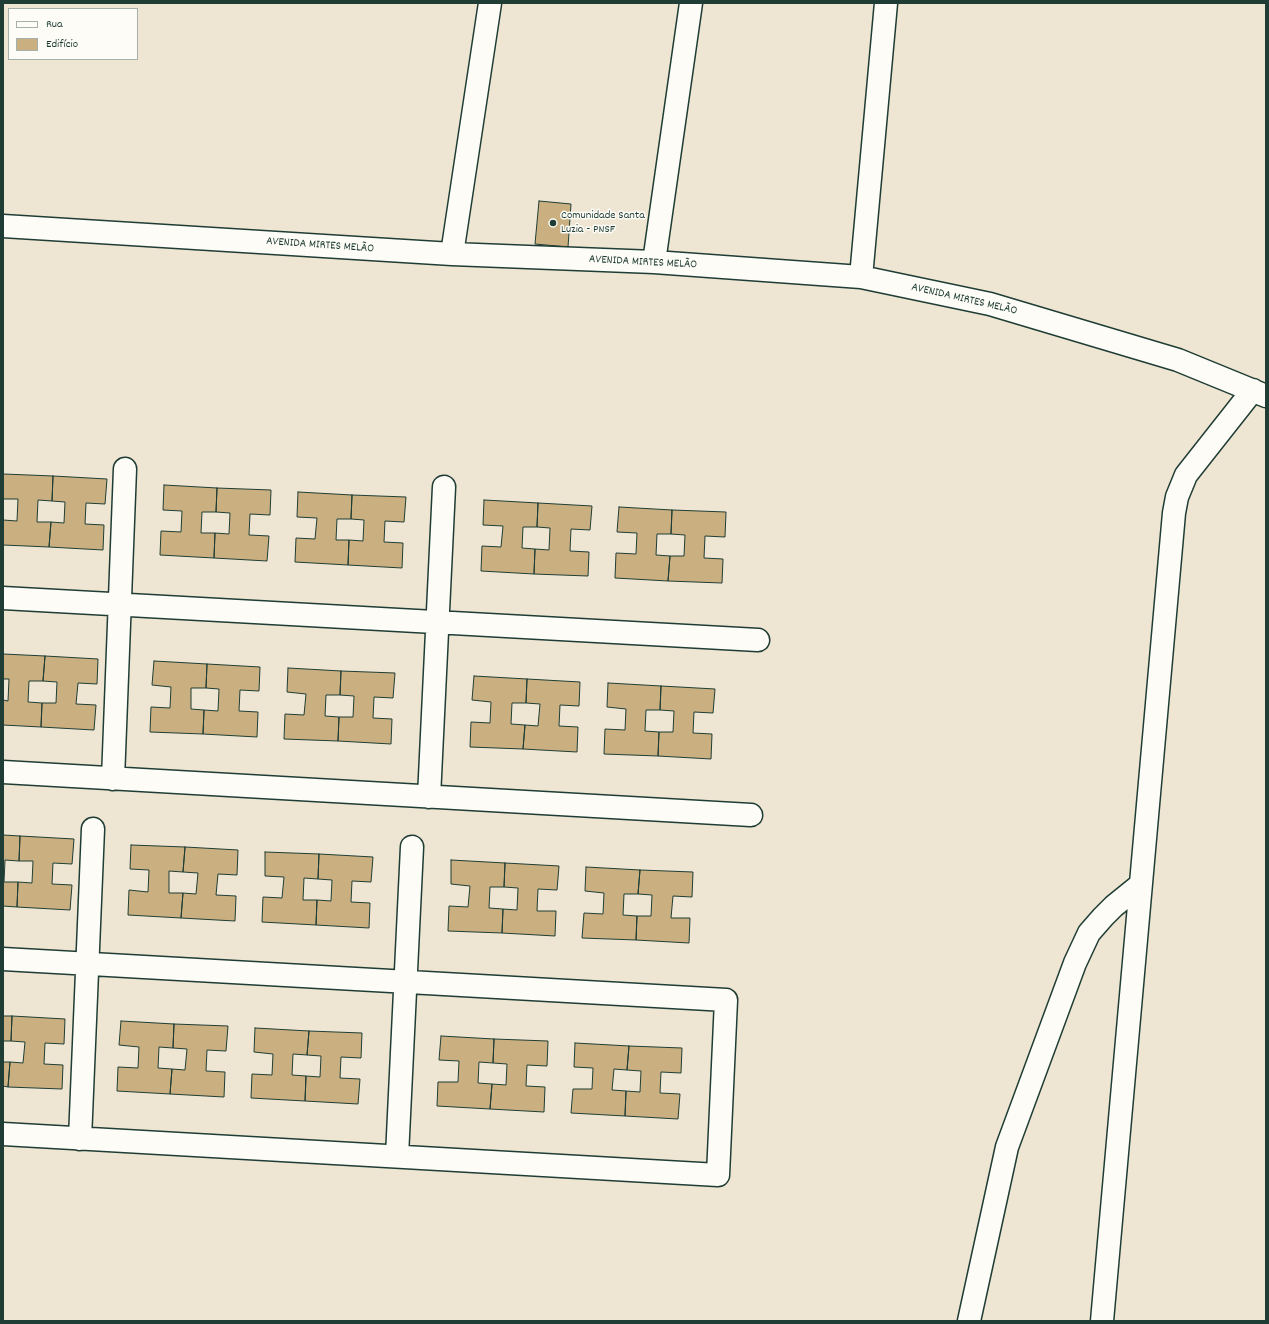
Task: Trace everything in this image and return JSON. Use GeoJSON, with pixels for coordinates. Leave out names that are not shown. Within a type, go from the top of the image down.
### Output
{"type":"FeatureCollection","features":[{"type":"Feature","properties":{"kind":"street"},"geometry":{"type":"LineString","coordinates":[[452,254],[490,3]]}},
{"type":"Feature","properties":{"kind":"street"},"geometry":{"type":"LineString","coordinates":[[654,262],[691,3]]}},
{"type":"Feature","properties":{"kind":"street"},"geometry":{"type":"LineString","coordinates":[[861,277],[886,3]]}},
{"type":"Feature","properties":{"kind":"street","name":"AVENIDA MIRTES MELÃO"},"geometry":{"type":"LineString","coordinates":[[3,226],[452,254],[654,262],[861,277],[990,304],[1178,360],[1259,393]]}},
{"type":"Feature","properties":{"kind":"street"},"geometry":{"type":"LineString","coordinates":[[1102,1321],[1174,513],[1177,498],[1186,475],[1259,393]]}},
{"type":"Feature","properties":{"kind":"street"},"geometry":{"type":"LineString","coordinates":[[113,779],[125,470]]}},
{"type":"Feature","properties":{"kind":"street"},"geometry":{"type":"LineString","coordinates":[[429,796],[444,487]]}},
{"type":"Feature","properties":{"kind":"street"},"geometry":{"type":"LineString","coordinates":[[3,598],[758,640]]}},
{"type":"Feature","properties":{"kind":"street"},"geometry":{"type":"LineString","coordinates":[[3,772],[751,815]]}},
{"type":"Feature","properties":{"kind":"street"},"geometry":{"type":"LineString","coordinates":[[80,1139],[93,829]]}},
{"type":"Feature","properties":{"kind":"street"},"geometry":{"type":"LineString","coordinates":[[397,1156],[412,846]]}},
{"type":"Feature","properties":{"kind":"street"},"geometry":{"type":"LineString","coordinates":[[969,1321],[1007,1147],[1070,976],[1089,933],[1114,906],[1140,885]]}},
{"type":"Feature","properties":{"kind":"street"},"geometry":{"type":"LineString","coordinates":[[3,959],[726,1000],[718,1175],[3,1134]]}},
{"type":"Feature","properties":{"kind":"building"},"geometry":{"type":"Polygon","coordinates":[[[539,201],[571,204],[568,247],[535,244],[539,201]]]}},
{"type":"Feature","properties":{"kind":"building"},"geometry":{"type":"Polygon","coordinates":[[[3,474],[53,476],[52,501],[38,500],[37,522],[51,522],[49,547],[3,545],[3,520],[17,521],[18,499],[3,499],[3,474]]]}},
{"type":"Feature","properties":{"kind":"building"},"geometry":{"type":"Polygon","coordinates":[[[53,476],[107,479],[105,504],[86,503],[85,524],[104,525],[103,550],[49,547],[51,522],[64,523],[65,502],[52,501],[53,476]]]}},
{"type":"Feature","properties":{"kind":"building"},"geometry":{"type":"Polygon","coordinates":[[[164,485],[217,488],[216,512],[202,512],[201,533],[215,533],[214,558],[160,555],[161,531],[181,532],[182,511],[163,510],[164,485]]]}},
{"type":"Feature","properties":{"kind":"building"},"geometry":{"type":"Polygon","coordinates":[[[217,488],[271,490],[270,515],[250,514],[249,535],[269,536],[267,561],[214,558],[215,533],[229,534],[230,513],[216,512],[217,488]]]}},
{"type":"Feature","properties":{"kind":"building"},"geometry":{"type":"Polygon","coordinates":[[[298,492],[352,495],[351,519],[337,519],[336,540],[349,540],[348,565],[295,562],[296,538],[315,539],[317,518],[297,517],[298,492]]]}},
{"type":"Feature","properties":{"kind":"building"},"geometry":{"type":"Polygon","coordinates":[[[352,495],[406,497],[404,522],[385,521],[384,542],[403,543],[402,568],[348,565],[349,540],[363,541],[364,520],[351,519],[352,495]]]}},
{"type":"Feature","properties":{"kind":"building"},"geometry":{"type":"Polygon","coordinates":[[[484,500],[538,503],[537,527],[523,527],[522,548],[535,549],[534,574],[481,571],[482,546],[501,547],[503,526],[483,525],[484,500]]]}},
{"type":"Feature","properties":{"kind":"building"},"geometry":{"type":"Polygon","coordinates":[[[538,503],[592,506],[590,530],[571,529],[570,551],[589,552],[588,576],[534,574],[535,549],[549,550],[550,528],[537,527],[538,503]]]}},
{"type":"Feature","properties":{"kind":"building"},"geometry":{"type":"Polygon","coordinates":[[[619,507],[672,510],[671,534],[657,534],[656,555],[670,556],[668,581],[615,578],[616,553],[636,554],[637,533],[617,532],[619,507]]]}},
{"type":"Feature","properties":{"kind":"building"},"geometry":{"type":"Polygon","coordinates":[[[672,510],[726,512],[725,537],[705,536],[704,558],[723,559],[722,583],[668,581],[670,556],[684,556],[685,535],[671,534],[672,510]]]}},
{"type":"Feature","properties":{"kind":"building"},"geometry":{"type":"Polygon","coordinates":[[[3,654],[45,656],[43,681],[29,681],[28,702],[42,703],[41,727],[3,725],[3,700],[8,701],[9,679],[3,679],[3,654]]]}},
{"type":"Feature","properties":{"kind":"building"},"geometry":{"type":"Polygon","coordinates":[[[45,656],[98,659],[97,684],[78,683],[76,704],[96,705],[94,730],[41,727],[42,703],[56,703],[57,682],[43,681],[45,656]]]}},
{"type":"Feature","properties":{"kind":"building"},"geometry":{"type":"Polygon","coordinates":[[[154,661],[207,664],[206,688],[191,688],[191,709],[204,710],[203,734],[150,732],[151,707],[170,708],[171,687],[152,685],[154,661]]]}},
{"type":"Feature","properties":{"kind":"building"},"geometry":{"type":"Polygon","coordinates":[[[207,664],[260,667],[259,691],[240,690],[239,711],[258,712],[257,737],[203,734],[204,710],[218,711],[219,689],[206,688],[207,664]]]}},
{"type":"Feature","properties":{"kind":"building"},"geometry":{"type":"Polygon","coordinates":[[[288,668],[341,671],[340,695],[326,695],[325,716],[339,717],[338,741],[284,739],[285,714],[304,715],[306,694],[287,692],[288,668]]]}},
{"type":"Feature","properties":{"kind":"building"},"geometry":{"type":"Polygon","coordinates":[[[341,671],[395,673],[393,698],[374,697],[373,718],[392,719],[391,744],[338,741],[339,717],[353,717],[354,696],[340,695],[341,671]]]}},
{"type":"Feature","properties":{"kind":"building"},"geometry":{"type":"Polygon","coordinates":[[[474,676],[527,679],[526,703],[512,703],[511,724],[525,725],[523,749],[470,747],[471,722],[490,723],[491,702],[472,700],[474,676]]]}},
{"type":"Feature","properties":{"kind":"building"},"geometry":{"type":"Polygon","coordinates":[[[527,679],[580,682],[579,706],[560,705],[559,726],[578,727],[577,752],[523,749],[525,725],[538,726],[540,704],[526,703],[527,679]]]}},
{"type":"Feature","properties":{"kind":"building"},"geometry":{"type":"Polygon","coordinates":[[[608,683],[661,686],[660,710],[646,710],[645,731],[659,732],[658,756],[604,754],[605,729],[625,730],[626,709],[607,707],[608,683]]]}},
{"type":"Feature","properties":{"kind":"building"},"geometry":{"type":"Polygon","coordinates":[[[661,686],[715,689],[713,713],[694,712],[693,733],[712,734],[711,759],[658,756],[659,732],[673,732],[674,711],[660,710],[661,686]]]}},
{"type":"Feature","properties":{"kind":"building"},"geometry":{"type":"Polygon","coordinates":[[[3,835],[20,836],[19,861],[5,860],[4,882],[18,882],[17,907],[3,906],[3,835]]]}},
{"type":"Feature","properties":{"kind":"building"},"geometry":{"type":"Polygon","coordinates":[[[20,836],[74,839],[72,864],[53,863],[52,884],[72,885],[70,910],[17,907],[18,882],[32,883],[33,861],[19,861],[20,836]]]}},
{"type":"Feature","properties":{"kind":"building"},"geometry":{"type":"Polygon","coordinates":[[[131,845],[185,847],[183,872],[169,871],[169,893],[183,893],[181,918],[128,915],[129,890],[148,892],[149,870],[130,869],[131,845]]]}},
{"type":"Feature","properties":{"kind":"building"},"geometry":{"type":"Polygon","coordinates":[[[185,847],[238,850],[237,875],[218,874],[216,895],[236,896],[235,921],[181,918],[183,893],[196,894],[198,873],[183,872],[185,847]]]}},
{"type":"Feature","properties":{"kind":"building"},"geometry":{"type":"Polygon","coordinates":[[[265,852],[319,854],[318,879],[304,878],[303,900],[317,900],[316,925],[262,922],[263,897],[282,898],[284,877],[265,876],[265,852]]]}},
{"type":"Feature","properties":{"kind":"building"},"geometry":{"type":"Polygon","coordinates":[[[319,854],[373,857],[371,882],[352,881],[351,902],[370,903],[369,928],[316,925],[317,900],[331,901],[332,880],[318,879],[319,854]]]}},
{"type":"Feature","properties":{"kind":"building"},"geometry":{"type":"Polygon","coordinates":[[[451,860],[505,863],[504,887],[490,887],[489,908],[503,909],[502,933],[448,931],[449,906],[468,907],[470,886],[451,884],[451,860]]]}},
{"type":"Feature","properties":{"kind":"building"},"geometry":{"type":"Polygon","coordinates":[[[505,863],[559,866],[557,890],[538,889],[537,911],[556,911],[555,936],[502,933],[503,909],[517,910],[518,888],[504,887],[505,863]]]}},
{"type":"Feature","properties":{"kind":"building"},"geometry":{"type":"Polygon","coordinates":[[[586,867],[640,870],[638,894],[624,894],[623,915],[637,916],[636,940],[582,938],[584,913],[603,914],[604,893],[585,891],[586,867]]]}},
{"type":"Feature","properties":{"kind":"building"},"geometry":{"type":"Polygon","coordinates":[[[640,870],[693,872],[692,897],[673,896],[671,918],[690,918],[689,943],[636,940],[637,916],[651,916],[652,895],[638,894],[640,870]]]}},
{"type":"Feature","properties":{"kind":"building"},"geometry":{"type":"Polygon","coordinates":[[[3,1016],[12,1016],[11,1041],[3,1041],[3,1016]]]}},
{"type":"Feature","properties":{"kind":"building"},"geometry":{"type":"Polygon","coordinates":[[[12,1016],[65,1019],[64,1044],[45,1043],[44,1064],[63,1065],[62,1089],[8,1087],[10,1062],[23,1063],[25,1042],[11,1041],[12,1016]]]}},
{"type":"Feature","properties":{"kind":"building"},"geometry":{"type":"Polygon","coordinates":[[[121,1021],[174,1024],[173,1048],[159,1047],[158,1068],[172,1069],[170,1094],[117,1091],[118,1067],[138,1068],[139,1047],[119,1045],[121,1021]]]}},
{"type":"Feature","properties":{"kind":"building"},"geometry":{"type":"Polygon","coordinates":[[[174,1024],[228,1026],[226,1051],[207,1050],[206,1071],[225,1072],[224,1097],[170,1094],[172,1069],[185,1070],[187,1049],[173,1048],[174,1024]]]}},
{"type":"Feature","properties":{"kind":"building"},"geometry":{"type":"Polygon","coordinates":[[[255,1028],[309,1031],[307,1055],[293,1054],[292,1075],[306,1076],[305,1101],[251,1098],[252,1074],[272,1075],[273,1054],[254,1052],[255,1028]]]}},
{"type":"Feature","properties":{"kind":"building"},"geometry":{"type":"Polygon","coordinates":[[[309,1031],[362,1033],[361,1058],[341,1057],[340,1078],[360,1079],[358,1104],[305,1101],[306,1076],[320,1077],[321,1056],[307,1055],[309,1031]]]}},
{"type":"Feature","properties":{"kind":"building"},"geometry":{"type":"Polygon","coordinates":[[[441,1036],[494,1039],[493,1063],[479,1062],[478,1083],[492,1084],[490,1109],[437,1106],[438,1082],[458,1082],[459,1061],[439,1060],[441,1036]]]}},
{"type":"Feature","properties":{"kind":"building"},"geometry":{"type":"Polygon","coordinates":[[[494,1039],[548,1041],[547,1066],[527,1065],[526,1086],[545,1087],[544,1112],[490,1109],[492,1084],[506,1085],[507,1064],[493,1063],[494,1039]]]}},
{"type":"Feature","properties":{"kind":"building"},"geometry":{"type":"Polygon","coordinates":[[[575,1043],[629,1046],[627,1070],[614,1069],[612,1090],[626,1091],[625,1116],[571,1113],[573,1089],[592,1089],[593,1068],[574,1067],[575,1043]]]}},
{"type":"Feature","properties":{"kind":"building"},"geometry":{"type":"Polygon","coordinates":[[[629,1046],[682,1048],[681,1073],[661,1072],[660,1093],[680,1094],[678,1119],[625,1116],[626,1091],[640,1092],[641,1071],[627,1070],[629,1046]]]}},
{"type":"Feature","properties":{"kind":"building"},"geometry":{"type":"Polygon","coordinates":[[[3,1062],[10,1062],[8,1087],[3,1086],[3,1062]]]}},
{"type":"Feature","properties":{"kind":"place","name":"Comunidade Santa Luzia - PNSF"},"geometry":{"type":"Point","coordinates":[553,223]}}]}
